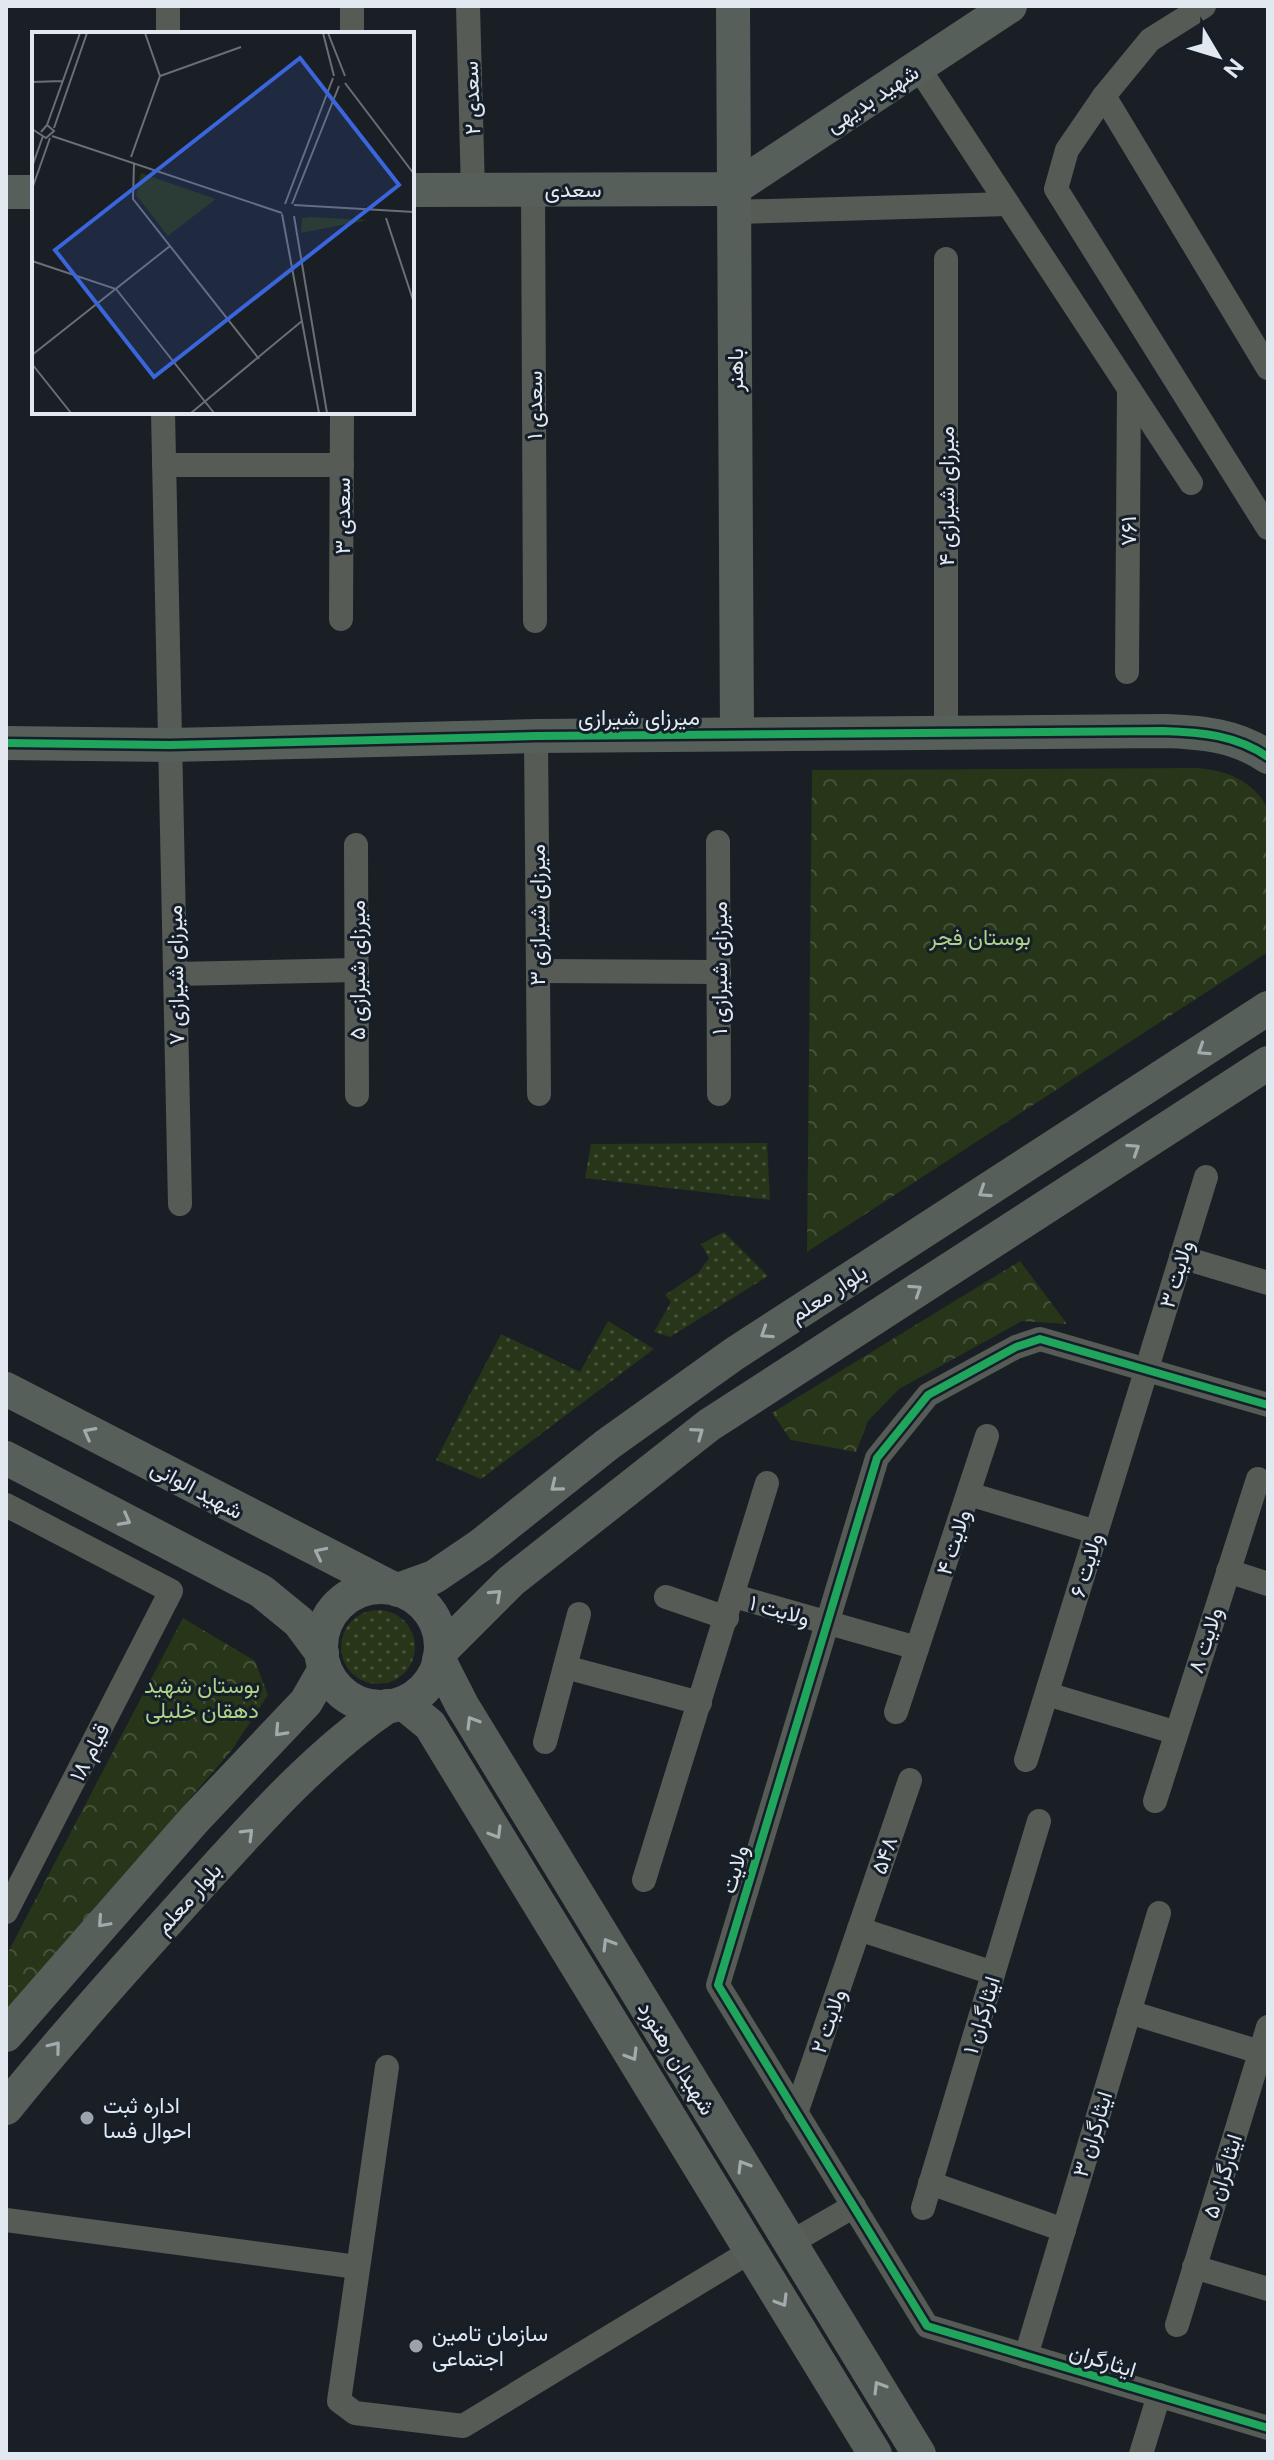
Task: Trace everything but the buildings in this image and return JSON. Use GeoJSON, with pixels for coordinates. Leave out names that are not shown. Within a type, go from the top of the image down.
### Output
{"type":"FeatureCollection","features":[{"type":"Feature","properties":{"kind":"street"},"geometry":{"type":"LineString","coordinates":[[168,6],[168,32]]}},
{"type":"Feature","properties":{"kind":"street"},"geometry":{"type":"LineString","coordinates":[[352,6],[352,32]]}},
{"type":"Feature","properties":{"kind":"street","name":"سعدی ۲"},"geometry":{"type":"LineString","coordinates":[[468,6],[473,190]]}},
{"type":"Feature","properties":{"kind":"street","name":"باهنر"},"geometry":{"type":"LineString","coordinates":[[733,6],[737,734]]}},
{"type":"Feature","properties":{"kind":"street","name":"شهید بدیهی"},"geometry":{"type":"LineString","coordinates":[[734,200],[918,67],[1010,6]]}},
{"type":"Feature","properties":{"kind":"street"},"geometry":{"type":"LineString","coordinates":[[1204,6],[1150,40],[1104,96],[1067,150],[1056,189],[1268,528]]}},
{"type":"Feature","properties":{"kind":"street"},"geometry":{"type":"LineString","coordinates":[[918,67],[1191,483]]}},
{"type":"Feature","properties":{"kind":"street"},"geometry":{"type":"LineString","coordinates":[[1104,96],[1268,368]]}},
{"type":"Feature","properties":{"kind":"street","name":"سعدی"},"geometry":{"type":"LineString","coordinates":[[414,190],[533,189],[734,200]]}},
{"type":"Feature","properties":{"kind":"street","name":"سعدی ۱"},"geometry":{"type":"LineString","coordinates":[[533,189],[535,621]]}},
{"type":"Feature","properties":{"kind":"street"},"geometry":{"type":"LineString","coordinates":[[6,192],[32,192]]}},
{"type":"Feature","properties":{"kind":"street"},"geometry":{"type":"LineString","coordinates":[[734,200],[1008,204]]}},
{"type":"Feature","properties":{"kind":"street","name":"میرزای شیرازی ۴"},"geometry":{"type":"LineString","coordinates":[[946,259],[946,733]]}},
{"type":"Feature","properties":{"kind":"street","name":"۷۶۱"},"geometry":{"type":"LineString","coordinates":[[1127,672],[1129,390]]}},
{"type":"Feature","properties":{"kind":"street","name":"میرزای شیرازی ۷"},"geometry":{"type":"LineString","coordinates":[[163,414],[180,1204]]}},
{"type":"Feature","properties":{"kind":"street","name":"سعدی ۳"},"geometry":{"type":"LineString","coordinates":[[341,619],[342,414]]}},
{"type":"Feature","properties":{"kind":"street"},"geometry":{"type":"LineString","coordinates":[[164,465],[342,465]]}},
{"type":"Feature","properties":{"kind":"street","name":"میرزای شیرازی"},"geometry":{"type":"LineString","coordinates":[[6,743],[170,745],[536,736],[1210,733],[1254,747],[1268,757]]}},
{"type":"Feature","properties":{"kind":"street","name":"میرزای شیرازی ۳"},"geometry":{"type":"LineString","coordinates":[[536,736],[539,1094]]}},
{"type":"Feature","properties":{"kind":"street","name":"میرزای شیرازی ۱"},"geometry":{"type":"LineString","coordinates":[[718,842],[719,1094]]}},
{"type":"Feature","properties":{"kind":"street","name":"میرزای شیرازی ۵"},"geometry":{"type":"LineString","coordinates":[[356,845],[357,1095]]}},
{"type":"Feature","properties":{"kind":"street"},"geometry":{"type":"LineString","coordinates":[[175,974],[357,970]]}},
{"type":"Feature","properties":{"kind":"street"},"geometry":{"type":"LineString","coordinates":[[538,971],[719,972]]}},
{"type":"Feature","properties":{"kind":"street","name":"بلوار معلم"},"geometry":{"type":"LineString","coordinates":[[394,1588],[434,1577],[481,1545],[608,1444],[721,1362],[1268,1008]]}},
{"type":"Feature","properties":{"kind":"street","name":"بلوار معلم"},"geometry":{"type":"LineString","coordinates":[[440,1655],[522,1572],[709,1425],[1268,1063]]}},
{"type":"Feature","properties":{"kind":"street","name":"ولایت ۳"},"geometry":{"type":"LineString","coordinates":[[1146,1370],[1206,1177]]}},
{"type":"Feature","properties":{"kind":"street"},"geometry":{"type":"LineString","coordinates":[[1181,1257],[1268,1283]]}},
{"type":"Feature","properties":{"kind":"street","name":"ولایت"},"geometry":{"type":"LineString","coordinates":[[927,2326],[718,1985],[877,1458],[928,1395],[1016,1347],[1040,1339],[1146,1370]]}},
{"type":"Feature","properties":{"kind":"street"},"geometry":{"type":"LineString","coordinates":[[1146,1370],[1268,1405]]}},
{"type":"Feature","properties":{"kind":"street","name":"ولایت ۶"},"geometry":{"type":"LineString","coordinates":[[1026,1760],[1146,1370]]}},
{"type":"Feature","properties":{"kind":"street","name":"شهید الوانی"},"geometry":{"type":"LineString","coordinates":[[6,1389],[394,1588]]}},
{"type":"Feature","properties":{"kind":"street","name":"ولایت ۴"},"geometry":{"type":"LineString","coordinates":[[896,1712],[987,1436]]}},
{"type":"Feature","properties":{"kind":"street"},"geometry":{"type":"LineString","coordinates":[[6,1458],[261,1591],[299,1622],[324,1661],[333,1683],[357,1702],[396,1704],[428,1684],[440,1655],[437,1624],[419,1600],[394,1588],[374,1587],[346,1598],[326,1623],[324,1661],[306,1702],[194,1820],[6,2035]]}},
{"type":"Feature","properties":{"kind":"street","name":"ولایت ۸"},"geometry":{"type":"LineString","coordinates":[[1155,1801],[1174,1732],[1258,1479]]}},
{"type":"Feature","properties":{"kind":"street"},"geometry":{"type":"LineString","coordinates":[[644,1880],[767,1483]]}},
{"type":"Feature","properties":{"kind":"street"},"geometry":{"type":"LineString","coordinates":[[969,1494],[1096,1532]]}},
{"type":"Feature","properties":{"kind":"street","name":"قیام ۱۸"},"geometry":{"type":"LineString","coordinates":[[6,1505],[171,1591],[6,1912]]}},
{"type":"Feature","properties":{"kind":"street"},"geometry":{"type":"LineString","coordinates":[[1228,1571],[1268,1584]]}},
{"type":"Feature","properties":{"kind":"street","name":"ولایت ۱"},"geometry":{"type":"LineString","coordinates":[[666,1597],[826,1623]]}},
{"type":"Feature","properties":{"kind":"street"},"geometry":{"type":"LineString","coordinates":[[545,1742],[579,1614]]}},
{"type":"Feature","properties":{"kind":"street"},"geometry":{"type":"LineString","coordinates":[[826,1623],[917,1648]]}},
{"type":"Feature","properties":{"kind":"street","name":"شهیدان رهنورد"},"geometry":{"type":"LineString","coordinates":[[440,1655],[462,1705],[919,2454]]}},
{"type":"Feature","properties":{"kind":"street"},"geometry":{"type":"LineString","coordinates":[[565,1667],[700,1703]]}},
{"type":"Feature","properties":{"kind":"street"},"geometry":{"type":"LineString","coordinates":[[1047,1694],[1174,1732]]}},
{"type":"Feature","properties":{"kind":"street","name":"بلوار معلم"},"geometry":{"type":"LineString","coordinates":[[6,2108],[65,2035],[229,1853],[345,1735],[396,1704]]}},
{"type":"Feature","properties":{"kind":"street","name":"شهیدان رهنورد"},"geometry":{"type":"LineString","coordinates":[[396,1704],[430,1725],[875,2454]]}},
{"type":"Feature","properties":{"kind":"street","name":"۵۴۸"},"geometry":{"type":"LineString","coordinates":[[859,1929],[910,1780]]}},
{"type":"Feature","properties":{"kind":"street","name":"ایثارگران ۱"},"geometry":{"type":"LineString","coordinates":[[923,2208],[1039,1821]]}},
{"type":"Feature","properties":{"kind":"street","name":"ایثارگران ۳"},"geometry":{"type":"LineString","coordinates":[[1026,2356],[1159,1913]]}},
{"type":"Feature","properties":{"kind":"street"},"geometry":{"type":"LineString","coordinates":[[859,1929],[993,1973]]}},
{"type":"Feature","properties":{"kind":"street","name":"ولایت ۲"},"geometry":{"type":"LineString","coordinates":[[796,2113],[859,1929]]}},
{"type":"Feature","properties":{"kind":"street"},"geometry":{"type":"LineString","coordinates":[[1129,2012],[1260,2052]]}},
{"type":"Feature","properties":{"kind":"street","name":"ایثارگران ۵"},"geometry":{"type":"LineString","coordinates":[[1177,2325],[1268,2027]]}},
{"type":"Feature","properties":{"kind":"street"},"geometry":{"type":"LineString","coordinates":[[387,2067],[339,2401],[355,2413],[463,2426],[751,2251]]}},
{"type":"Feature","properties":{"kind":"street"},"geometry":{"type":"LineString","coordinates":[[930,2183],[1064,2230]]}},
{"type":"Feature","properties":{"kind":"street"},"geometry":{"type":"LineString","coordinates":[[790,2243],[854,2206]]}},
{"type":"Feature","properties":{"kind":"street"},"geometry":{"type":"LineString","coordinates":[[6,2220],[357,2267]]}},
{"type":"Feature","properties":{"kind":"street"},"geometry":{"type":"LineString","coordinates":[[1194,2267],[1268,2289]]}},
{"type":"Feature","properties":{"kind":"street","name":"ایثارگران"},"geometry":{"type":"LineString","coordinates":[[927,2326],[1268,2428]]}},
{"type":"Feature","properties":{"kind":"street"},"geometry":{"type":"LineString","coordinates":[[1141,2454],[1159,2395]]}},
{"type":"Feature","properties":{"kind":"green space","name":"بوستان فجر"},"geometry":{"type":"Polygon","coordinates":[[[1196,768],[1237,778],[1254,790],[1268,808],[1268,952],[807,1252],[812,770],[1196,768]]]}},
{"type":"Feature","properties":{"kind":"green space"},"geometry":{"type":"Polygon","coordinates":[[[767,1143],[770,1200],[585,1178],[591,1144],[767,1143]]]}},
{"type":"Feature","properties":{"kind":"green space"},"geometry":{"type":"Polygon","coordinates":[[[724,1232],[768,1276],[670,1337],[654,1332],[671,1302],[665,1295],[699,1272],[709,1258],[701,1244],[724,1232]]]}},
{"type":"Feature","properties":{"kind":"green space"},"geometry":{"type":"Polygon","coordinates":[[[1020,1261],[1067,1324],[1022,1321],[899,1389],[868,1421],[856,1452],[791,1440],[772,1413],[1020,1261]]]}},
{"type":"Feature","properties":{"kind":"green space"},"geometry":{"type":"Polygon","coordinates":[[[608,1321],[654,1349],[481,1479],[436,1460],[501,1334],[580,1372],[608,1321]]]}},
{"type":"Feature","properties":{"kind":"green space"},"geometry":{"type":"Polygon","coordinates":[[[378,1610],[399,1616],[409,1626],[415,1647],[409,1668],[399,1678],[378,1684],[357,1678],[347,1668],[341,1647],[347,1626],[357,1616],[378,1610]]]}},
{"type":"Feature","properties":{"kind":"green space","name":"بوستان شهید دهقان خلیلی"},"geometry":{"type":"Polygon","coordinates":[[[183,1618],[255,1661],[268,1695],[231,1751],[6,2012],[6,1956],[183,1618]]]}},
{"type":"Feature","properties":{"kind":"cycle path"},"geometry":{"type":"LineString","coordinates":[[6,743],[170,745],[536,736],[1163,731],[1231,739],[1268,757]]}},
{"type":"Feature","properties":{"kind":"cycle path"},"geometry":{"type":"LineString","coordinates":[[1268,1405],[1040,1339],[1016,1347],[928,1395],[877,1458],[718,1985],[927,2326],[1268,2428]]}},
{"type":"Feature","properties":{"kind":"place","name":"اداره ثبت احوال فسا"},"geometry":{"type":"Point","coordinates":[87,2118]}},
{"type":"Feature","properties":{"kind":"place","name":"سازمان تامین اجتماعی"},"geometry":{"type":"Point","coordinates":[416,2346]}}]}
